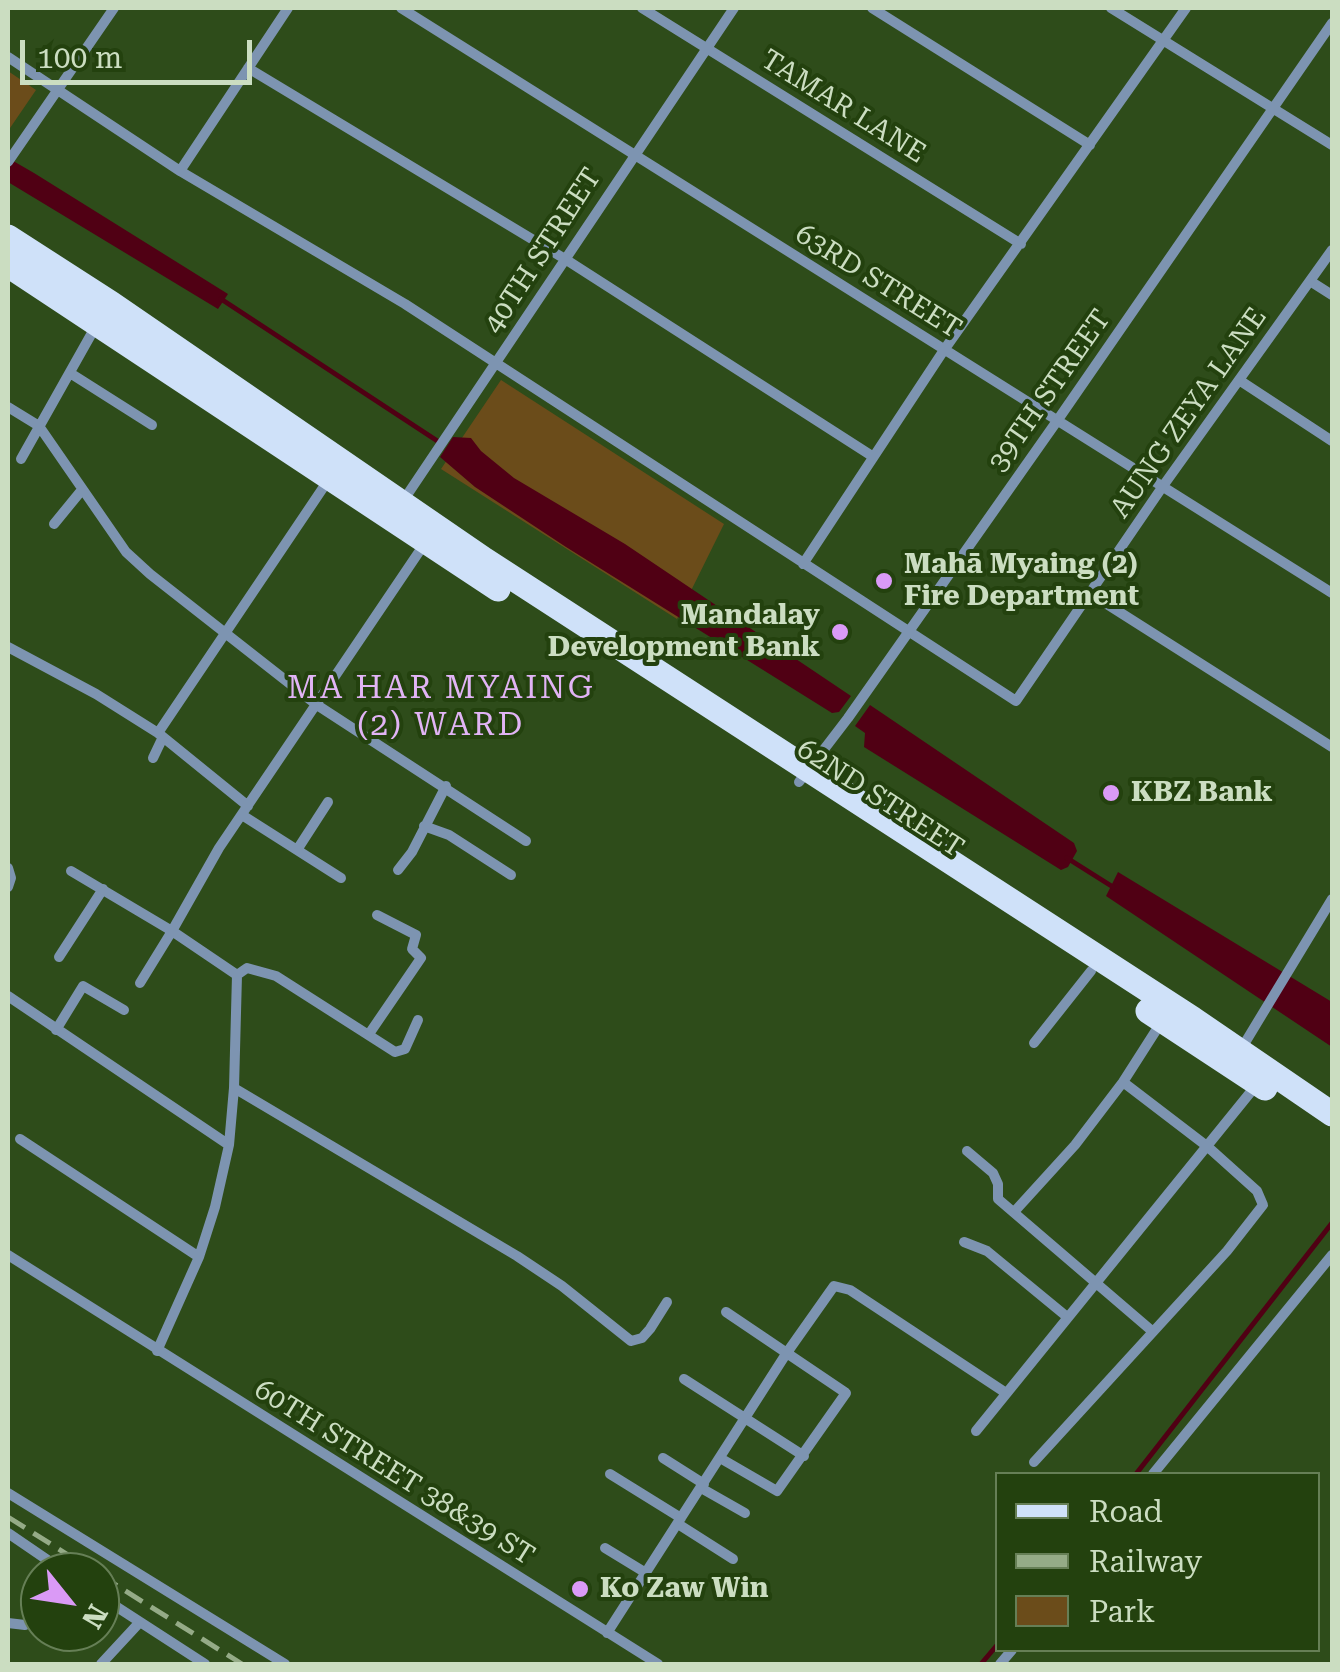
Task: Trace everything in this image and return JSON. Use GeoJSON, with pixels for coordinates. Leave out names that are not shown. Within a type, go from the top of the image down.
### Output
{"type":"FeatureCollection","features":[{"type":"Feature","properties":{"kind":"main road"},"geometry":{"type":"LineString","coordinates":[[8,238],[112,304],[334,470]]}},
{"type":"Feature","properties":{"kind":"main road"},"geometry":{"type":"LineString","coordinates":[[8,265],[334,470]]}},
{"type":"Feature","properties":{"kind":"main road","name":"62ND STREET"},"geometry":{"type":"LineString","coordinates":[[334,470],[1240,1052],[1263,1077],[1332,1132]]}},
{"type":"Feature","properties":{"kind":"main road","name":"62ND STREET"},"geometry":{"type":"LineString","coordinates":[[804,775],[1162,1020],[1332,1114]]}},
{"type":"Feature","properties":{"kind":"street"},"geometry":{"type":"LineString","coordinates":[[10,159],[114,8]]}},
{"type":"Feature","properties":{"kind":"street"},"geometry":{"type":"LineString","coordinates":[[180,171],[288,8]]}},
{"type":"Feature","properties":{"kind":"street","name":"63RD STREET"},"geometry":{"type":"LineString","coordinates":[[402,8],[1332,593]]}},
{"type":"Feature","properties":{"kind":"street","name":"TAMAR LANE"},"geometry":{"type":"LineString","coordinates":[[642,8],[1021,244]]}},
{"type":"Feature","properties":{"kind":"street","name":"40TH STREET"},"geometry":{"type":"LineString","coordinates":[[397,512],[734,8]]}},
{"type":"Feature","properties":{"kind":"street"},"geometry":{"type":"LineString","coordinates":[[872,8],[1090,145]]}},
{"type":"Feature","properties":{"kind":"street"},"geometry":{"type":"LineString","coordinates":[[1111,8],[1332,144]]}},
{"type":"Feature","properties":{"kind":"street"},"geometry":{"type":"LineString","coordinates":[[803,564],[944,350],[1186,8]]}},
{"type":"Feature","properties":{"kind":"street","name":"39TH STREET"},"geometry":{"type":"LineString","coordinates":[[804,775],[1057,421],[1332,23]]}},
{"type":"Feature","properties":{"kind":"street"},"geometry":{"type":"LineString","coordinates":[[8,57],[180,171],[405,304],[907,630]]}},
{"type":"Feature","properties":{"kind":"street"},"geometry":{"type":"LineString","coordinates":[[248,68],[564,260],[872,456]]}},
{"type":"Feature","properties":{"kind":"street","name":"AUNG ZEYA LANE"},"geometry":{"type":"LineString","coordinates":[[907,630],[1016,701],[1332,250]]}},
{"type":"Feature","properties":{"kind":"street"},"geometry":{"type":"LineString","coordinates":[[1310,281],[1332,295]]}},
{"type":"Feature","properties":{"kind":"street"},"geometry":{"type":"LineString","coordinates":[[21,459],[98,323]]}},
{"type":"Feature","properties":{"kind":"street"},"geometry":{"type":"LineString","coordinates":[[70,374],[152,425]]}},
{"type":"Feature","properties":{"kind":"street"},"geometry":{"type":"LineString","coordinates":[[1239,380],[1332,441]]}},
{"type":"Feature","properties":{"kind":"street"},"geometry":{"type":"LineString","coordinates":[[9,413],[39,426],[126,552],[317,705],[526,842]]}},
{"type":"Feature","properties":{"kind":"street"},"geometry":{"type":"LineString","coordinates":[[153,758],[160,735],[334,470]]}},
{"type":"Feature","properties":{"kind":"street"},"geometry":{"type":"LineString","coordinates":[[54,524],[81,491]]}},
{"type":"Feature","properties":{"kind":"street"},"geometry":{"type":"LineString","coordinates":[[140,983],[245,810],[431,534]]}},
{"type":"Feature","properties":{"kind":"street"},"geometry":{"type":"LineString","coordinates":[[1092,594],[1332,747]]}},
{"type":"Feature","properties":{"kind":"street"},"geometry":{"type":"LineString","coordinates":[[8,647],[62,674],[160,735],[245,810],[341,878]]}},
{"type":"Feature","properties":{"kind":"street"},"geometry":{"type":"LineString","coordinates":[[398,870],[446,786]]}},
{"type":"Feature","properties":{"kind":"street"},"geometry":{"type":"LineString","coordinates":[[297,850],[328,802]]}},
{"type":"Feature","properties":{"kind":"street"},"geometry":{"type":"LineString","coordinates":[[424,826],[449,835],[511,875]]}},
{"type":"Feature","properties":{"kind":"street"},"geometry":{"type":"LineString","coordinates":[[8,868],[8,887]]}},
{"type":"Feature","properties":{"kind":"street"},"geometry":{"type":"LineString","coordinates":[[70,871],[172,930],[237,975]]}},
{"type":"Feature","properties":{"kind":"street"},"geometry":{"type":"LineString","coordinates":[[59,957],[102,889]]}},
{"type":"Feature","properties":{"kind":"street"},"geometry":{"type":"LineString","coordinates":[[1240,1052],[1331,906]]}},
{"type":"Feature","properties":{"kind":"street"},"geometry":{"type":"LineString","coordinates":[[368,1034],[420,958],[412,949],[416,936],[378,914]]}},
{"type":"Feature","properties":{"kind":"street"},"geometry":{"type":"LineString","coordinates":[[237,975],[248,968],[265,971],[398,1052],[405,1049],[418,1020]]}},
{"type":"Feature","properties":{"kind":"street"},"geometry":{"type":"LineString","coordinates":[[1034,1043],[1091,971]]}},
{"type":"Feature","properties":{"kind":"street"},"geometry":{"type":"LineString","coordinates":[[157,1352],[198,1257],[215,1207],[229,1145],[237,975]]}},
{"type":"Feature","properties":{"kind":"street"},"geometry":{"type":"LineString","coordinates":[[56,1030],[84,986],[124,1010]]}},
{"type":"Feature","properties":{"kind":"street"},"geometry":{"type":"LineString","coordinates":[[9,999],[229,1145]]}},
{"type":"Feature","properties":{"kind":"street"},"geometry":{"type":"LineString","coordinates":[[1014,1212],[1076,1145],[1123,1082],[1162,1020]]}},
{"type":"Feature","properties":{"kind":"street"},"geometry":{"type":"LineString","coordinates":[[976,1431],[1263,1077]]}},
{"type":"Feature","properties":{"kind":"street"},"geometry":{"type":"LineString","coordinates":[[1034,1462],[1228,1251],[1262,1205],[1257,1190],[1123,1082]]}},
{"type":"Feature","properties":{"kind":"street"},"geometry":{"type":"LineString","coordinates":[[234,1088],[516,1256],[562,1286],[631,1341],[642,1338],[667,1302]]}},
{"type":"Feature","properties":{"kind":"street"},"geometry":{"type":"LineString","coordinates":[[20,1140],[198,1257]]}},
{"type":"Feature","properties":{"kind":"street"},"geometry":{"type":"LineString","coordinates":[[967,1151],[993,1173],[998,1184],[996,1198],[1152,1330]]}},
{"type":"Feature","properties":{"kind":"street"},"geometry":{"type":"LineString","coordinates":[[964,1242],[987,1250],[1066,1316]]}},
{"type":"Feature","properties":{"kind":"street","name":"60TH STREET 38&39 ST"},"geometry":{"type":"LineString","coordinates":[[8,1255],[658,1664]]}},
{"type":"Feature","properties":{"kind":"street"},"geometry":{"type":"LineString","coordinates":[[1155,1472],[1332,1255]]}},
{"type":"Feature","properties":{"kind":"street"},"geometry":{"type":"LineString","coordinates":[[607,1633],[744,1418],[834,1286],[841,1286],[1006,1392]]}},
{"type":"Feature","properties":{"kind":"street"},"geometry":{"type":"LineString","coordinates":[[720,1458],[778,1491],[846,1392],[726,1312]]}},
{"type":"Feature","properties":{"kind":"street"},"geometry":{"type":"LineString","coordinates":[[684,1379],[804,1456]]}},
{"type":"Feature","properties":{"kind":"street"},"geometry":{"type":"LineString","coordinates":[[663,1458],[745,1513]]}},
{"type":"Feature","properties":{"kind":"street"},"geometry":{"type":"LineString","coordinates":[[610,1474],[733,1559]]}},
{"type":"Feature","properties":{"kind":"street"},"geometry":{"type":"LineString","coordinates":[[8,1493],[284,1664]]}},
{"type":"Feature","properties":{"kind":"street"},"geometry":{"type":"LineString","coordinates":[[8,1533],[36,1552]]}},
{"type":"Feature","properties":{"kind":"street"},"geometry":{"type":"LineString","coordinates":[[605,1548],[646,1573]]}},
{"type":"Feature","properties":{"kind":"street"},"geometry":{"type":"LineString","coordinates":[[120,1610],[203,1664]]}},
{"type":"Feature","properties":{"kind":"street"},"geometry":{"type":"LineString","coordinates":[[100,1664],[139,1623]]}},
{"type":"Feature","properties":{"kind":"green space"},"geometry":{"type":"Polygon","coordinates":[[[8,71],[36,90],[8,131],[8,71]]]}},
{"type":"Feature","properties":{"kind":"green space"},"geometry":{"type":"Polygon","coordinates":[[[501,380],[724,524],[677,619],[441,469],[501,380]]]}},
{"type":"Feature","properties":{"kind":"shaded area"},"geometry":{"type":"Polygon","coordinates":[[[8,158],[228,294],[218,309],[8,182],[8,158]]]}},
{"type":"Feature","properties":{"kind":"shaded area"},"geometry":{"type":"Polygon","coordinates":[[[453,437],[471,438],[514,478],[625,544],[851,696],[839,712],[832,713],[566,547],[475,487],[440,457],[453,437]]]}},
{"type":"Feature","properties":{"kind":"shaded area"},"geometry":{"type":"Polygon","coordinates":[[[870,705],[1074,843],[1077,851],[1068,867],[1061,870],[864,747],[865,733],[855,726],[870,705]]]}},
{"type":"Feature","properties":{"kind":"shaded area"},"geometry":{"type":"Polygon","coordinates":[[[1118,872],[1332,1002],[1332,1047],[1106,896],[1118,872]]]}},
{"type":"Feature","properties":{"kind":"waterway"},"geometry":{"type":"LineString","coordinates":[[221,299],[442,444]]}},
{"type":"Feature","properties":{"kind":"waterway"},"geometry":{"type":"LineString","coordinates":[[1067,858],[1113,887]]}},
{"type":"Feature","properties":{"kind":"waterway"},"geometry":{"type":"LineString","coordinates":[[1138,1472],[1332,1223]]}},
{"type":"Feature","properties":{"kind":"waterway"},"geometry":{"type":"LineString","coordinates":[[981,1664],[995,1648]]}},
{"type":"Feature","properties":{"kind":"railway"},"geometry":{"type":"LineString","coordinates":[[8,1517],[63,1552]]}},
{"type":"Feature","properties":{"kind":"railway"},"geometry":{"type":"LineString","coordinates":[[120,1588],[242,1664]]}},
{"type":"Feature","properties":{"kind":"place","name":"Mahā Myaing (2) Fire Department"},"geometry":{"type":"Point","coordinates":[884,581]}},
{"type":"Feature","properties":{"kind":"place","name":"Mandalay Development Bank"},"geometry":{"type":"Point","coordinates":[840,632]}},
{"type":"Feature","properties":{"kind":"place","name":"KBZ Bank"},"geometry":{"type":"Point","coordinates":[1111,793]}},
{"type":"Feature","properties":{"kind":"place","name":"Ko Zaw Win"},"geometry":{"type":"Point","coordinates":[580,1589]}},
{"type":"Feature","properties":{"kind":"district","name":"MA HAR MYAING (2) WARD"},"geometry":{"type":"Point","coordinates":[441,708]}}]}
